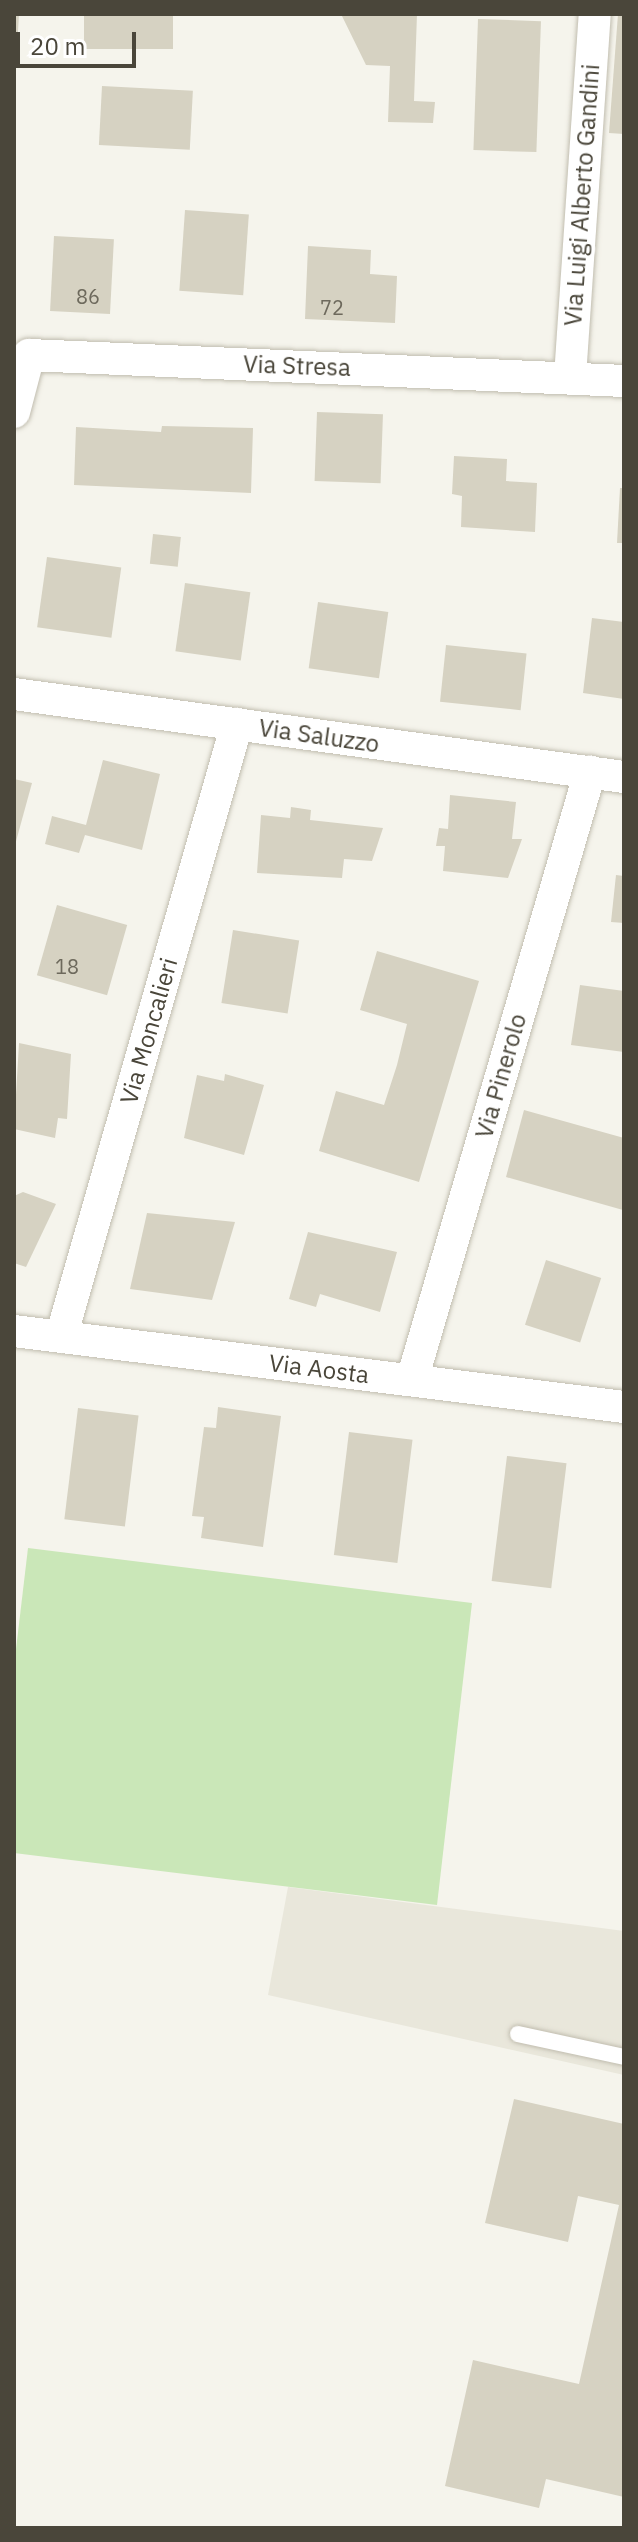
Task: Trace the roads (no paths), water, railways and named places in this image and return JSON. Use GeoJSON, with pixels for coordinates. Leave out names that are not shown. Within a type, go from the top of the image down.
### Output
{"type":"FeatureCollection","features":[{"type":"Feature","properties":{"kind":"street","name":"Via Luigi Alberto Gandini"},"geometry":{"type":"LineString","coordinates":[[570,377],[595,14]]}},
{"type":"Feature","properties":{"kind":"street","name":"Via Stresa"},"geometry":{"type":"LineString","coordinates":[[14,412],[29,355],[624,381]]}},
{"type":"Feature","properties":{"kind":"street","name":"Via Saluzzo"},"geometry":{"type":"LineString","coordinates":[[14,694],[624,777]]}},
{"type":"Feature","properties":{"kind":"street","name":"Via Moncalieri"},"geometry":{"type":"LineString","coordinates":[[61,1337],[237,724]]}},
{"type":"Feature","properties":{"kind":"street","name":"Via Pinerolo"},"geometry":{"type":"LineString","coordinates":[[412,1380],[590,772]]}},
{"type":"Feature","properties":{"kind":"street","name":"Via Aosta"},"geometry":{"type":"LineString","coordinates":[[14,1331],[624,1407]]}},
{"type":"Feature","properties":{"kind":"lane"},"geometry":{"type":"LineString","coordinates":[[518,2034],[624,2057]]}}]}
